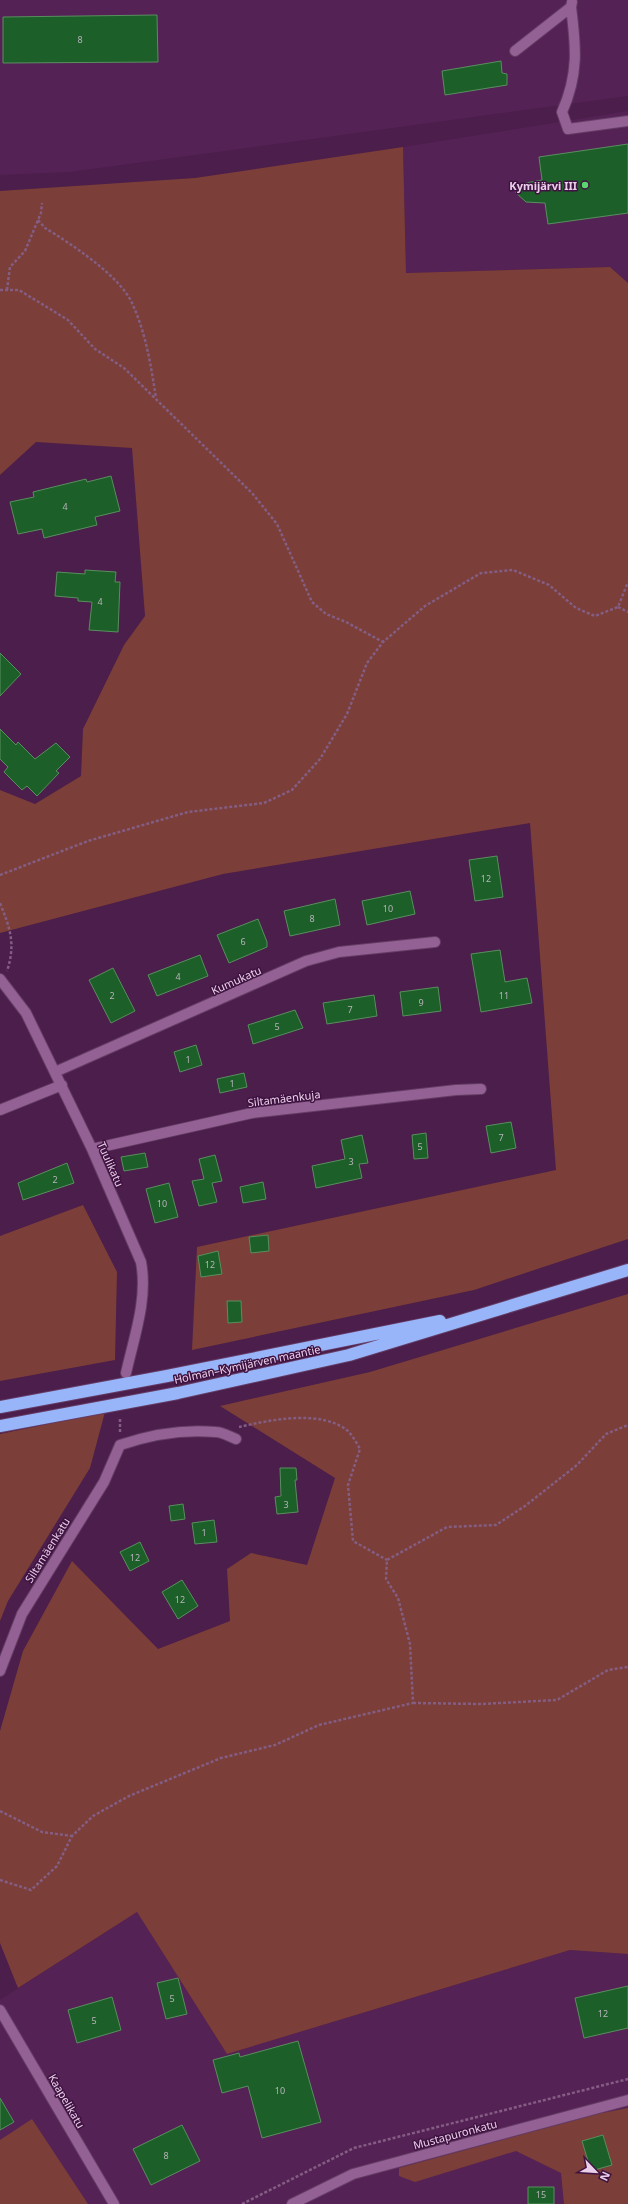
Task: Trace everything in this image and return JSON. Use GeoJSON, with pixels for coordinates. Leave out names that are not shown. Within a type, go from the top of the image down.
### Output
{"type":"FeatureCollection","features":[{"type":"Feature","properties":{"kind":"highway","name":"Holman–Kymijärven maantie"},"geometry":{"type":"LineString","coordinates":[[0,1426],[178,1393],[273,1373],[410,1338],[628,1270]]}},
{"type":"Feature","properties":{"kind":"highway","name":"Holman–Kymijärven maantie"},"geometry":{"type":"LineString","coordinates":[[0,1407],[167,1376],[496,1310]]}},
{"type":"Feature","properties":{"kind":"street"},"geometry":{"type":"LineString","coordinates":[[515,51],[572,3]]}},
{"type":"Feature","properties":{"kind":"street"},"geometry":{"type":"LineString","coordinates":[[572,3],[576,52],[570,94],[562,112],[568,129],[628,122]]}},
{"type":"Feature","properties":{"kind":"street","name":"Kumukatu"},"geometry":{"type":"LineString","coordinates":[[55,1072],[306,961],[339,952],[435,942]]}},
{"type":"Feature","properties":{"kind":"street","name":"Tuulikatu"},"geometry":{"type":"LineString","coordinates":[[2,981],[26,1013],[62,1085],[92,1149],[141,1262],[144,1278],[143,1297],[126,1373]]}},
{"type":"Feature","properties":{"kind":"street"},"geometry":{"type":"LineString","coordinates":[[0,1110],[62,1085]]}},
{"type":"Feature","properties":{"kind":"street","name":"Siltamäenkuja"},"geometry":{"type":"LineString","coordinates":[[92,1149],[252,1113],[456,1090],[481,1089]]}},
{"type":"Feature","properties":{"kind":"street"},"geometry":{"type":"LineString","coordinates":[[218,1432],[236,1439]]}},
{"type":"Feature","properties":{"kind":"street","name":"Siltamäenkatu"},"geometry":{"type":"LineString","coordinates":[[0,1671],[22,1614],[104,1482],[120,1445],[147,1436],[218,1432]]}},
{"type":"Feature","properties":{"kind":"street","name":"Kaapelikatu"},"geometry":{"type":"LineString","coordinates":[[0,2010],[114,2204]]}},
{"type":"Feature","properties":{"kind":"street","name":"Mustapuronkatu"},"geometry":{"type":"LineString","coordinates":[[292,2204],[353,2174],[628,2100]]}},
{"type":"Feature","properties":{"kind":"path"},"geometry":{"type":"LineString","coordinates":[[7,290],[10,267],[25,251],[38,220],[42,203]]}},
{"type":"Feature","properties":{"kind":"path"},"geometry":{"type":"LineString","coordinates":[[38,220],[45,228],[106,271],[132,302],[148,348],[157,400]]}},
{"type":"Feature","properties":{"kind":"path"},"geometry":{"type":"LineString","coordinates":[[0,290],[18,290],[68,320],[95,350],[124,368],[252,493],[277,524],[312,602],[326,614],[346,622],[383,642]]}},
{"type":"Feature","properties":{"kind":"path"},"geometry":{"type":"LineString","coordinates":[[0,874],[88,841],[188,812],[264,803],[292,790],[320,759],[347,714],[367,663],[383,642],[425,606],[481,574],[513,570],[549,585],[576,608],[595,616],[618,607],[628,582]]}},
{"type":"Feature","properties":{"kind":"path"},"geometry":{"type":"LineString","coordinates":[[618,607],[628,612]]}},
{"type":"Feature","properties":{"kind":"path"},"geometry":{"type":"LineString","coordinates":[[0,902],[9,924],[12,940],[12,956],[2,981]]}},
{"type":"Feature","properties":{"kind":"path"},"geometry":{"type":"LineString","coordinates":[[218,1432],[281,1418],[329,1421],[348,1432],[360,1449],[348,1485],[353,1541],[387,1560]]}},
{"type":"Feature","properties":{"kind":"path"},"geometry":{"type":"LineString","coordinates":[[387,1560],[447,1527],[496,1525],[525,1506],[577,1465],[606,1434],[628,1425]]}},
{"type":"Feature","properties":{"kind":"path"},"geometry":{"type":"LineString","coordinates":[[387,1560],[386,1579],[398,1598],[410,1644],[413,1703]]}},
{"type":"Feature","properties":{"kind":"path"},"geometry":{"type":"LineString","coordinates":[[0,1880],[31,1890],[57,1866],[72,1836],[93,1816],[129,1796],[221,1758],[275,1744],[319,1725],[413,1703],[481,1704],[556,1700],[608,1670],[628,1667]]}},
{"type":"Feature","properties":{"kind":"path"},"geometry":{"type":"LineString","coordinates":[[0,1811],[42,1832],[72,1836]]}},
{"type":"Feature","properties":{"kind":"path"},"geometry":{"type":"LineString","coordinates":[[242,2204],[354,2148],[628,2079]]}},
{"type":"Feature","properties":{"kind":"shaded area"},"geometry":{"type":"Polygon","coordinates":[[[0,0],[628,0],[628,96],[70,172],[0,175],[0,0]]]}},
{"type":"Feature","properties":{"kind":"shaded area"},"geometry":{"type":"Polygon","coordinates":[[[628,111],[628,283],[610,267],[406,273],[403,147],[628,111]]]}},
{"type":"Feature","properties":{"kind":"shaded area"},"geometry":{"type":"Polygon","coordinates":[[[403,147],[406,273],[610,267],[628,283],[628,1239],[474,1290],[192,1350],[197,1247],[556,1170],[530,823],[223,874],[0,933],[0,790],[35,804],[81,776],[83,729],[124,645],[145,616],[132,448],[36,442],[0,475],[0,191],[195,178],[403,147]]]}},
{"type":"Feature","properties":{"kind":"shaded area"},"geometry":{"type":"Polygon","coordinates":[[[83,1205],[117,1272],[115,1360],[0,1381],[0,1236],[83,1205]]]}},
{"type":"Feature","properties":{"kind":"shaded area"},"geometry":{"type":"Polygon","coordinates":[[[628,1294],[628,1954],[570,1950],[227,2054],[137,1912],[18,1988],[0,1943],[0,1731],[23,1651],[72,1561],[158,1649],[230,1621],[227,1569],[251,1553],[307,1565],[335,1478],[220,1406],[370,1372],[628,1294]]]}},
{"type":"Feature","properties":{"kind":"shaded area"},"geometry":{"type":"Polygon","coordinates":[[[105,1412],[90,1468],[8,1601],[0,1621],[0,1434],[105,1412]]]}},
{"type":"Feature","properties":{"kind":"shaded area"},"geometry":{"type":"Polygon","coordinates":[[[137,1912],[227,2054],[570,1950],[628,1954],[628,2204],[0,2204],[0,2000],[137,1912]]]}},
{"type":"Feature","properties":{"kind":"shaded area"},"geometry":{"type":"Polygon","coordinates":[[[628,2108],[628,2204],[564,2204],[561,2173],[516,2151],[415,2182],[399,2176],[399,2168],[597,2114],[628,2108]]]}},
{"type":"Feature","properties":{"kind":"shaded area"},"geometry":{"type":"Polygon","coordinates":[[[32,2119],[88,2204],[0,2204],[0,2140],[32,2119]]]}},
{"type":"Feature","properties":{"kind":"building"},"geometry":{"type":"Polygon","coordinates":[[[157,15],[158,62],[3,63],[3,17],[157,15]]]}},
{"type":"Feature","properties":{"kind":"building"},"geometry":{"type":"Polygon","coordinates":[[[501,61],[502,73],[507,74],[507,85],[445,95],[442,71],[501,61]]]}},
{"type":"Feature","properties":{"kind":"building","name":"Kymijärvi III"},"geometry":{"type":"Polygon","coordinates":[[[628,144],[628,213],[548,224],[545,203],[526,202],[515,192],[526,183],[542,180],[539,157],[628,144]]]}},
{"type":"Feature","properties":{"kind":"building"},"geometry":{"type":"Polygon","coordinates":[[[111,476],[120,511],[95,517],[97,525],[44,538],[42,529],[18,534],[10,502],[34,497],[33,492],[86,479],[87,482],[111,476]]]}},
{"type":"Feature","properties":{"kind":"building"},"geometry":{"type":"Polygon","coordinates":[[[85,570],[116,572],[115,582],[120,582],[118,632],[89,630],[92,602],[78,601],[78,598],[55,596],[57,572],[85,574],[85,570]]]}},
{"type":"Feature","properties":{"kind":"building"},"geometry":{"type":"Polygon","coordinates":[[[0,653],[21,674],[0,696],[0,653]]]}},
{"type":"Feature","properties":{"kind":"building"},"geometry":{"type":"Polygon","coordinates":[[[0,729],[16,745],[18,742],[35,759],[56,743],[70,757],[56,771],[59,773],[37,796],[27,786],[22,790],[4,772],[8,767],[0,759],[0,729]]]}},
{"type":"Feature","properties":{"kind":"building"},"geometry":{"type":"Polygon","coordinates":[[[497,856],[503,897],[475,901],[469,860],[497,856]]]}},
{"type":"Feature","properties":{"kind":"building"},"geometry":{"type":"Polygon","coordinates":[[[410,891],[415,914],[367,925],[362,901],[410,891]]]}},
{"type":"Feature","properties":{"kind":"building"},"geometry":{"type":"Polygon","coordinates":[[[335,899],[340,925],[290,936],[284,911],[335,899]]]}},
{"type":"Feature","properties":{"kind":"building"},"geometry":{"type":"Polygon","coordinates":[[[258,919],[267,942],[267,947],[229,963],[217,935],[258,919]]]}},
{"type":"Feature","properties":{"kind":"building"},"geometry":{"type":"Polygon","coordinates":[[[500,950],[505,982],[527,978],[532,1003],[481,1012],[471,954],[500,950]]]}},
{"type":"Feature","properties":{"kind":"building"},"geometry":{"type":"Polygon","coordinates":[[[200,955],[208,976],[157,996],[148,975],[200,955]]]}},
{"type":"Feature","properties":{"kind":"building"},"geometry":{"type":"Polygon","coordinates":[[[113,968],[135,1011],[111,1023],[89,980],[113,968]]]}},
{"type":"Feature","properties":{"kind":"building"},"geometry":{"type":"Polygon","coordinates":[[[438,987],[441,1011],[403,1016],[400,992],[438,987]]]}},
{"type":"Feature","properties":{"kind":"building"},"geometry":{"type":"Polygon","coordinates":[[[374,995],[377,1016],[327,1024],[323,1003],[374,995]]]}},
{"type":"Feature","properties":{"kind":"building"},"geometry":{"type":"Polygon","coordinates":[[[295,1010],[303,1028],[253,1044],[248,1025],[295,1010]]]}},
{"type":"Feature","properties":{"kind":"building"},"geometry":{"type":"Polygon","coordinates":[[[196,1045],[202,1065],[180,1072],[174,1052],[196,1045]]]}},
{"type":"Feature","properties":{"kind":"building"},"geometry":{"type":"Polygon","coordinates":[[[244,1073],[247,1087],[220,1093],[217,1079],[244,1073]]]}},
{"type":"Feature","properties":{"kind":"building"},"geometry":{"type":"Polygon","coordinates":[[[511,1122],[516,1148],[491,1153],[486,1126],[511,1122]]]}},
{"type":"Feature","properties":{"kind":"building"},"geometry":{"type":"Polygon","coordinates":[[[426,1133],[428,1158],[414,1159],[412,1135],[426,1133]]]}},
{"type":"Feature","properties":{"kind":"building"},"geometry":{"type":"Polygon","coordinates":[[[362,1135],[368,1163],[359,1164],[362,1178],[316,1188],[312,1166],[345,1159],[341,1140],[362,1135]]]}},
{"type":"Feature","properties":{"kind":"building"},"geometry":{"type":"Polygon","coordinates":[[[145,1153],[148,1167],[124,1171],[121,1157],[145,1153]]]}},
{"type":"Feature","properties":{"kind":"building"},"geometry":{"type":"Polygon","coordinates":[[[215,1155],[222,1181],[212,1183],[217,1202],[199,1206],[192,1181],[204,1179],[199,1159],[215,1155]]]}},
{"type":"Feature","properties":{"kind":"building"},"geometry":{"type":"Polygon","coordinates":[[[67,1163],[74,1183],[23,1200],[18,1183],[67,1163]]]}},
{"type":"Feature","properties":{"kind":"building"},"geometry":{"type":"Polygon","coordinates":[[[263,1182],[266,1199],[243,1203],[240,1187],[263,1182]]]}},
{"type":"Feature","properties":{"kind":"building"},"geometry":{"type":"Polygon","coordinates":[[[169,1183],[178,1217],[155,1223],[146,1189],[169,1183]]]}},
{"type":"Feature","properties":{"kind":"building"},"geometry":{"type":"Polygon","coordinates":[[[268,1235],[269,1251],[251,1253],[249,1237],[268,1235]]]}},
{"type":"Feature","properties":{"kind":"building"},"geometry":{"type":"Polygon","coordinates":[[[218,1251],[222,1274],[201,1277],[198,1256],[218,1251]]]}},
{"type":"Feature","properties":{"kind":"building"},"geometry":{"type":"Polygon","coordinates":[[[227,1301],[241,1301],[242,1322],[228,1323],[227,1301]]]}},
{"type":"Feature","properties":{"kind":"building"},"geometry":{"type":"Polygon","coordinates":[[[280,1468],[296,1468],[297,1480],[295,1480],[298,1512],[277,1514],[275,1497],[281,1496],[280,1468]]]}},
{"type":"Feature","properties":{"kind":"building"},"geometry":{"type":"Polygon","coordinates":[[[183,1504],[185,1519],[171,1521],[169,1506],[183,1504]]]}},
{"type":"Feature","properties":{"kind":"building"},"geometry":{"type":"Polygon","coordinates":[[[214,1520],[217,1542],[195,1544],[192,1523],[214,1520]]]}},
{"type":"Feature","properties":{"kind":"building"},"geometry":{"type":"Polygon","coordinates":[[[140,1542],[149,1561],[130,1571],[120,1552],[140,1542]]]}},
{"type":"Feature","properties":{"kind":"building"},"geometry":{"type":"Polygon","coordinates":[[[182,1580],[198,1606],[178,1619],[162,1592],[182,1580]]]}},
{"type":"Feature","properties":{"kind":"building"},"geometry":{"type":"Polygon","coordinates":[[[178,1978],[187,2014],[166,2019],[157,1983],[178,1978]]]}},
{"type":"Feature","properties":{"kind":"building"},"geometry":{"type":"Polygon","coordinates":[[[628,1986],[628,2028],[584,2038],[575,1998],[628,1986]]]}},
{"type":"Feature","properties":{"kind":"building"},"geometry":{"type":"Polygon","coordinates":[[[112,1997],[121,2030],[77,2043],[68,2010],[112,1997]]]}},
{"type":"Feature","properties":{"kind":"building"},"geometry":{"type":"Polygon","coordinates":[[[298,2041],[321,2122],[262,2138],[248,2086],[222,2093],[213,2060],[239,2053],[240,2057],[298,2041]]]}},
{"type":"Feature","properties":{"kind":"building"},"geometry":{"type":"Polygon","coordinates":[[[0,2098],[14,2122],[0,2130],[0,2098]]]}},
{"type":"Feature","properties":{"kind":"building"},"geometry":{"type":"Polygon","coordinates":[[[182,2125],[200,2161],[151,2185],[133,2149],[182,2125]]]}},
{"type":"Feature","properties":{"kind":"building"},"geometry":{"type":"Polygon","coordinates":[[[603,2135],[612,2165],[591,2171],[582,2141],[603,2135]]]}},
{"type":"Feature","properties":{"kind":"building"},"geometry":{"type":"Polygon","coordinates":[[[528,2187],[554,2187],[554,2204],[528,2204],[528,2187]]]}},
{"type":"Feature","properties":{"kind":"place","name":"Kymijärvi III"},"geometry":{"type":"Point","coordinates":[585,185]}}]}
